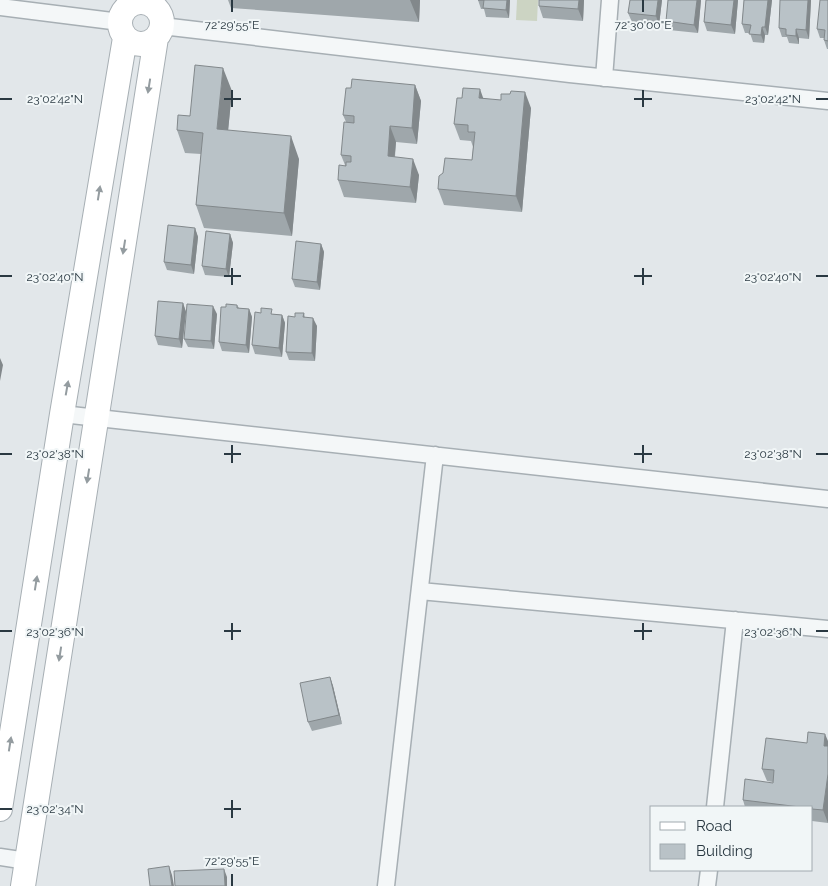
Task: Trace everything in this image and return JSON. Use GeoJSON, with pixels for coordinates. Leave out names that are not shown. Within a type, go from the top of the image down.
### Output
{"type":"FeatureCollection","features":[{"type":"Feature","properties":{"kind":"main road"},"geometry":{"type":"LineString","coordinates":[[0,809],[125,17],[134,3],[141,2],[148,4],[160,19],[23,886]]}},
{"type":"Feature","properties":{"kind":"main road"},"geometry":{"type":"LineString","coordinates":[[125,17],[137,44],[144,44],[160,19]]}},
{"type":"Feature","properties":{"kind":"street"},"geometry":{"type":"LineString","coordinates":[[604,78],[610,0]]}},
{"type":"Feature","properties":{"kind":"street"},"geometry":{"type":"LineString","coordinates":[[0,7],[125,17]]}},
{"type":"Feature","properties":{"kind":"street"},"geometry":{"type":"LineString","coordinates":[[160,19],[604,78],[828,101]]}},
{"type":"Feature","properties":{"kind":"street"},"geometry":{"type":"LineString","coordinates":[[62,414],[828,499]]}},
{"type":"Feature","properties":{"kind":"street"},"geometry":{"type":"LineString","coordinates":[[386,886],[435,455]]}},
{"type":"Feature","properties":{"kind":"street"},"geometry":{"type":"LineString","coordinates":[[420,591],[828,629]]}},
{"type":"Feature","properties":{"kind":"street"},"geometry":{"type":"LineString","coordinates":[[715,806],[735,620]]}},
{"type":"Feature","properties":{"kind":"street"},"geometry":{"type":"LineString","coordinates":[[0,857],[27,861]]}},
{"type":"Feature","properties":{"kind":"street"},"geometry":{"type":"LineString","coordinates":[[707,886],[709,871]]}},
{"type":"Feature","properties":{"kind":"green space"},"geometry":{"type":"Polygon","coordinates":[[[517,0],[538,0],[537,21],[516,20],[517,0]]]}},
{"type":"Feature","properties":{"kind":"building"},"geometry":{"type":"Polygon","coordinates":[[[484,0],[507,0],[506,10],[483,8],[484,0]]]}},
{"type":"Feature","properties":{"kind":"building"},"geometry":{"type":"Polygon","coordinates":[[[539,0],[579,0],[578,9],[539,6],[539,0]]]}},
{"type":"Feature","properties":{"kind":"building"},"geometry":{"type":"Polygon","coordinates":[[[630,0],[658,0],[656,16],[628,13],[630,0]]]}},
{"type":"Feature","properties":{"kind":"building"},"geometry":{"type":"Polygon","coordinates":[[[668,0],[697,0],[694,25],[666,21],[668,0]]]}},
{"type":"Feature","properties":{"kind":"building"},"geometry":{"type":"Polygon","coordinates":[[[706,0],[734,0],[731,25],[704,22],[706,0]]]}},
{"type":"Feature","properties":{"kind":"building"},"geometry":{"type":"Polygon","coordinates":[[[744,0],[768,0],[765,27],[762,27],[761,35],[749,34],[751,25],[742,24],[744,0]]]}},
{"type":"Feature","properties":{"kind":"building"},"geometry":{"type":"Polygon","coordinates":[[[780,0],[808,0],[806,30],[796,29],[796,36],[786,35],[786,29],[779,28],[780,0]]]}},
{"type":"Feature","properties":{"kind":"building"},"geometry":{"type":"Polygon","coordinates":[[[820,0],[828,0],[828,41],[824,40],[825,30],[817,29],[820,0]]]}},
{"type":"Feature","properties":{"kind":"building"},"geometry":{"type":"Polygon","coordinates":[[[195,65],[223,68],[217,129],[291,136],[284,213],[196,205],[203,133],[177,130],[178,115],[190,116],[195,65]]]}},
{"type":"Feature","properties":{"kind":"building"},"geometry":{"type":"Polygon","coordinates":[[[352,79],[415,85],[412,128],[390,126],[388,156],[413,159],[410,187],[338,180],[339,165],[346,166],[346,162],[351,162],[351,156],[341,155],[344,122],[354,123],[354,116],[343,115],[346,88],[351,88],[352,79]]]}},
{"type":"Feature","properties":{"kind":"building"},"geometry":{"type":"Polygon","coordinates":[[[463,88],[480,89],[479,98],[501,100],[501,94],[510,94],[511,91],[525,92],[516,196],[438,189],[439,176],[443,173],[445,158],[472,160],[475,132],[468,132],[468,125],[454,124],[457,98],[462,98],[463,88]]]}},
{"type":"Feature","properties":{"kind":"building"},"geometry":{"type":"Polygon","coordinates":[[[168,225],[195,228],[191,265],[164,262],[168,225]]]}},
{"type":"Feature","properties":{"kind":"building"},"geometry":{"type":"Polygon","coordinates":[[[206,231],[230,234],[226,269],[202,266],[206,231]]]}},
{"type":"Feature","properties":{"kind":"building"},"geometry":{"type":"Polygon","coordinates":[[[296,241],[321,244],[317,282],[292,279],[296,241]]]}},
{"type":"Feature","properties":{"kind":"building"},"geometry":{"type":"Polygon","coordinates":[[[158,301],[183,303],[179,339],[155,336],[158,301]]]}},
{"type":"Feature","properties":{"kind":"building"},"geometry":{"type":"Polygon","coordinates":[[[187,304],[213,306],[211,341],[184,339],[187,304]]]}},
{"type":"Feature","properties":{"kind":"building"},"geometry":{"type":"Polygon","coordinates":[[[226,304],[237,305],[237,308],[249,309],[246,345],[219,342],[221,307],[226,307],[226,304]]]}},
{"type":"Feature","properties":{"kind":"building"},"geometry":{"type":"Polygon","coordinates":[[[261,308],[272,309],[271,314],[282,315],[279,348],[252,345],[255,312],[261,313],[261,308]]]}},
{"type":"Feature","properties":{"kind":"building"},"geometry":{"type":"Polygon","coordinates":[[[295,313],[304,313],[303,317],[313,318],[312,353],[286,352],[288,316],[295,317],[295,313]]]}},
{"type":"Feature","properties":{"kind":"building"},"geometry":{"type":"Polygon","coordinates":[[[330,677],[339,715],[308,722],[300,683],[330,677]]]}},
{"type":"Feature","properties":{"kind":"building"},"geometry":{"type":"Polygon","coordinates":[[[808,732],[825,734],[824,746],[828,746],[828,774],[823,810],[813,809],[813,806],[792,806],[743,800],[745,779],[773,783],[774,770],[762,769],[766,738],[807,743],[808,732]]]}},
{"type":"Feature","properties":{"kind":"building"},"geometry":{"type":"Polygon","coordinates":[[[169,866],[172,886],[150,886],[148,869],[169,866]]]}},
{"type":"Feature","properties":{"kind":"building"},"geometry":{"type":"Polygon","coordinates":[[[224,869],[225,886],[175,886],[174,871],[224,869]]]}}]}
